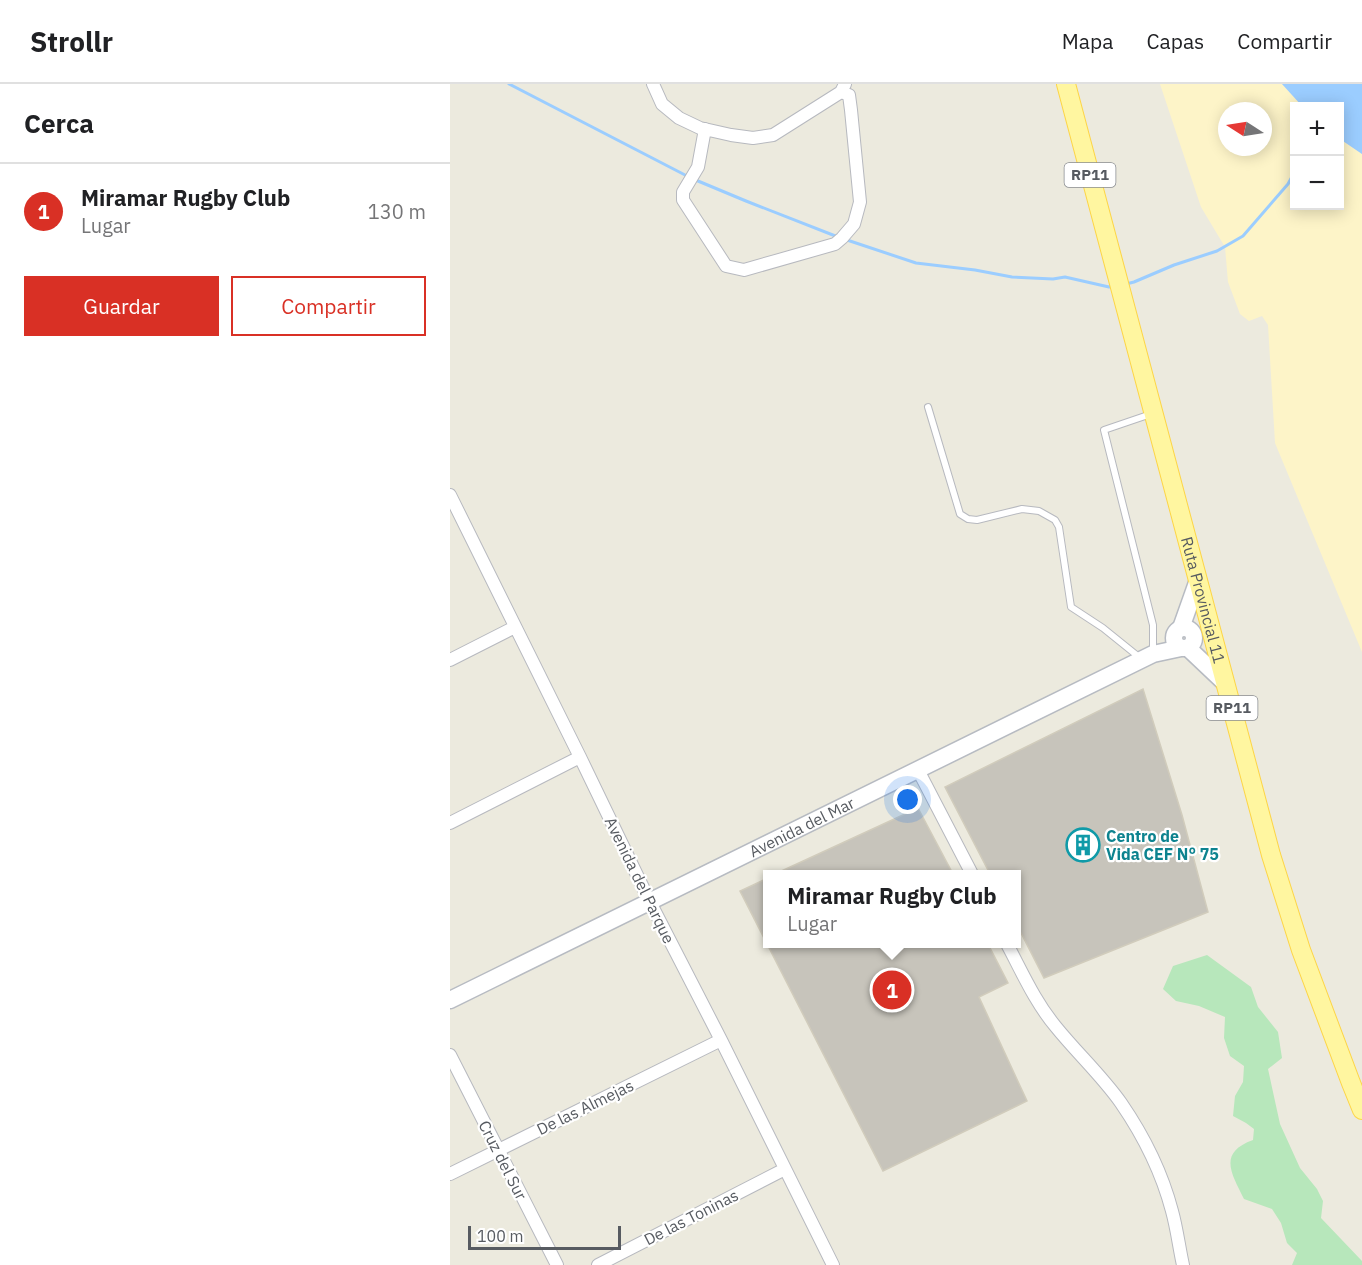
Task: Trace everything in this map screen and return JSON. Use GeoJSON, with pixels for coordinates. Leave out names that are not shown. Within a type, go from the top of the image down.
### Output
{"type":"FeatureCollection","features":[{"type":"Feature","properties":{"kind":"main road","name":"Ruta Provincial 11"},"geometry":{"type":"LineString","coordinates":[[1066,84],[1283,898],[1362,1110]]}},
{"type":"Feature","properties":{"kind":"main road","name":"Avenida del Mar"},"geometry":{"type":"LineString","coordinates":[[450,1000],[1186,637],[1198,580]]}},
{"type":"Feature","properties":{"kind":"main road"},"geometry":{"type":"LineString","coordinates":[[1211,628],[1186,637],[1225,683]]}},
{"type":"Feature","properties":{"kind":"street"},"geometry":{"type":"LineString","coordinates":[[653,84],[662,104],[679,117],[705,129],[753,138],[773,135],[843,88],[849,95],[860,202],[854,224],[835,244],[744,270],[726,266],[683,200],[683,192],[698,167],[705,129]]}},
{"type":"Feature","properties":{"kind":"street","name":"Avenida del Parque"},"geometry":{"type":"LineString","coordinates":[[451,498],[650,902],[833,1265]]}},
{"type":"Feature","properties":{"kind":"street"},"geometry":{"type":"LineString","coordinates":[[450,660],[515,627]]}},
{"type":"Feature","properties":{"kind":"street"},"geometry":{"type":"LineString","coordinates":[[450,823],[580,757]]}},
{"type":"Feature","properties":{"kind":"street"},"geometry":{"type":"LineString","coordinates":[[918,770],[970,870]]}},
{"type":"Feature","properties":{"kind":"street"},"geometry":{"type":"LineString","coordinates":[[1009,948],[1040,1005],[1121,1103],[1143,1139],[1160,1174],[1172,1210],[1183,1265]]}},
{"type":"Feature","properties":{"kind":"street","name":"De las Almejas"},"geometry":{"type":"LineString","coordinates":[[450,1174],[721,1040]]}},
{"type":"Feature","properties":{"kind":"street","name":"Cruz del Sur"},"geometry":{"type":"LineString","coordinates":[[450,1054],[557,1265]]}},
{"type":"Feature","properties":{"kind":"street","name":"De las Toninas"},"geometry":{"type":"LineString","coordinates":[[598,1265],[785,1168]]}},
{"type":"Feature","properties":{"kind":"lane"},"geometry":{"type":"LineString","coordinates":[[928,407],[960,514],[968,519],[977,520],[1022,509],[1039,511],[1055,520],[1059,527],[1071,607],[1147,657],[1153,625],[1104,430],[1154,413]]}},
{"type":"Feature","properties":{"kind":"green space"},"geometry":{"type":"Polygon","coordinates":[[[1207,955],[1251,987],[1258,1007],[1278,1032],[1282,1058],[1268,1069],[1280,1124],[1300,1168],[1317,1189],[1323,1201],[1321,1218],[1362,1261],[1362,1265],[1292,1265],[1297,1253],[1287,1243],[1281,1223],[1272,1209],[1244,1199],[1235,1181],[1230,1165],[1231,1158],[1242,1145],[1253,1140],[1254,1129],[1233,1116],[1235,1096],[1243,1082],[1244,1066],[1230,1056],[1224,1038],[1225,1017],[1199,1006],[1176,1001],[1163,989],[1173,966],[1207,955]]]}},
{"type":"Feature","properties":{"kind":"sand"},"geometry":{"type":"Polygon","coordinates":[[[1160,84],[1282,84],[1298,102],[1290,102],[1290,210],[1344,210],[1344,142],[1362,154],[1362,652],[1275,443],[1268,325],[1262,316],[1249,321],[1240,314],[1228,282],[1225,247],[1201,207],[1160,84]]]}},
{"type":"Feature","properties":{"kind":"water"},"geometry":{"type":"Polygon","coordinates":[[[1282,84],[1362,84],[1362,154],[1344,142],[1344,102],[1298,102],[1282,84]]]}},
{"type":"Feature","properties":{"kind":"building","name":"Centro de Vida CEF N° 75"},"geometry":{"type":"Polygon","coordinates":[[[1143,689],[1182,815],[1208,912],[1044,978],[1021,933],[1021,870],[988,870],[945,787],[1143,689]]]}},
{"type":"Feature","properties":{"kind":"building"},"geometry":{"type":"Polygon","coordinates":[[[918,808],[951,870],[784,870],[918,808]]]}},
{"type":"Feature","properties":{"kind":"building"},"geometry":{"type":"Polygon","coordinates":[[[763,880],[763,936],[740,891],[763,880]]]}},
{"type":"Feature","properties":{"kind":"building"},"geometry":{"type":"Polygon","coordinates":[[[769,948],[990,948],[1008,983],[979,997],[1027,1101],[883,1171],[769,948]]]}},
{"type":"Feature","properties":{"kind":"waterway"},"geometry":{"type":"LineString","coordinates":[[509,84],[687,176]]}},
{"type":"Feature","properties":{"kind":"waterway"},"geometry":{"type":"LineString","coordinates":[[1126,284],[1217,251],[1243,236],[1290,180]]}},
{"type":"Feature","properties":{"kind":"waterway"},"geometry":{"type":"LineString","coordinates":[[698,181],[838,237]]}},
{"type":"Feature","properties":{"kind":"waterway"},"geometry":{"type":"LineString","coordinates":[[844,239],[916,263],[1012,277],[1053,279],[1065,277],[1113,286]]}},
{"type":"Feature","properties":{"kind":"place","name":"Centro de Vida CEF N° 75"},"geometry":{"type":"Point","coordinates":[1083,845]}},
{"type":"Feature","properties":{"kind":"place","name":"Miramar Rugby Club"},"geometry":{"type":"Point","coordinates":[892,990]}}]}
